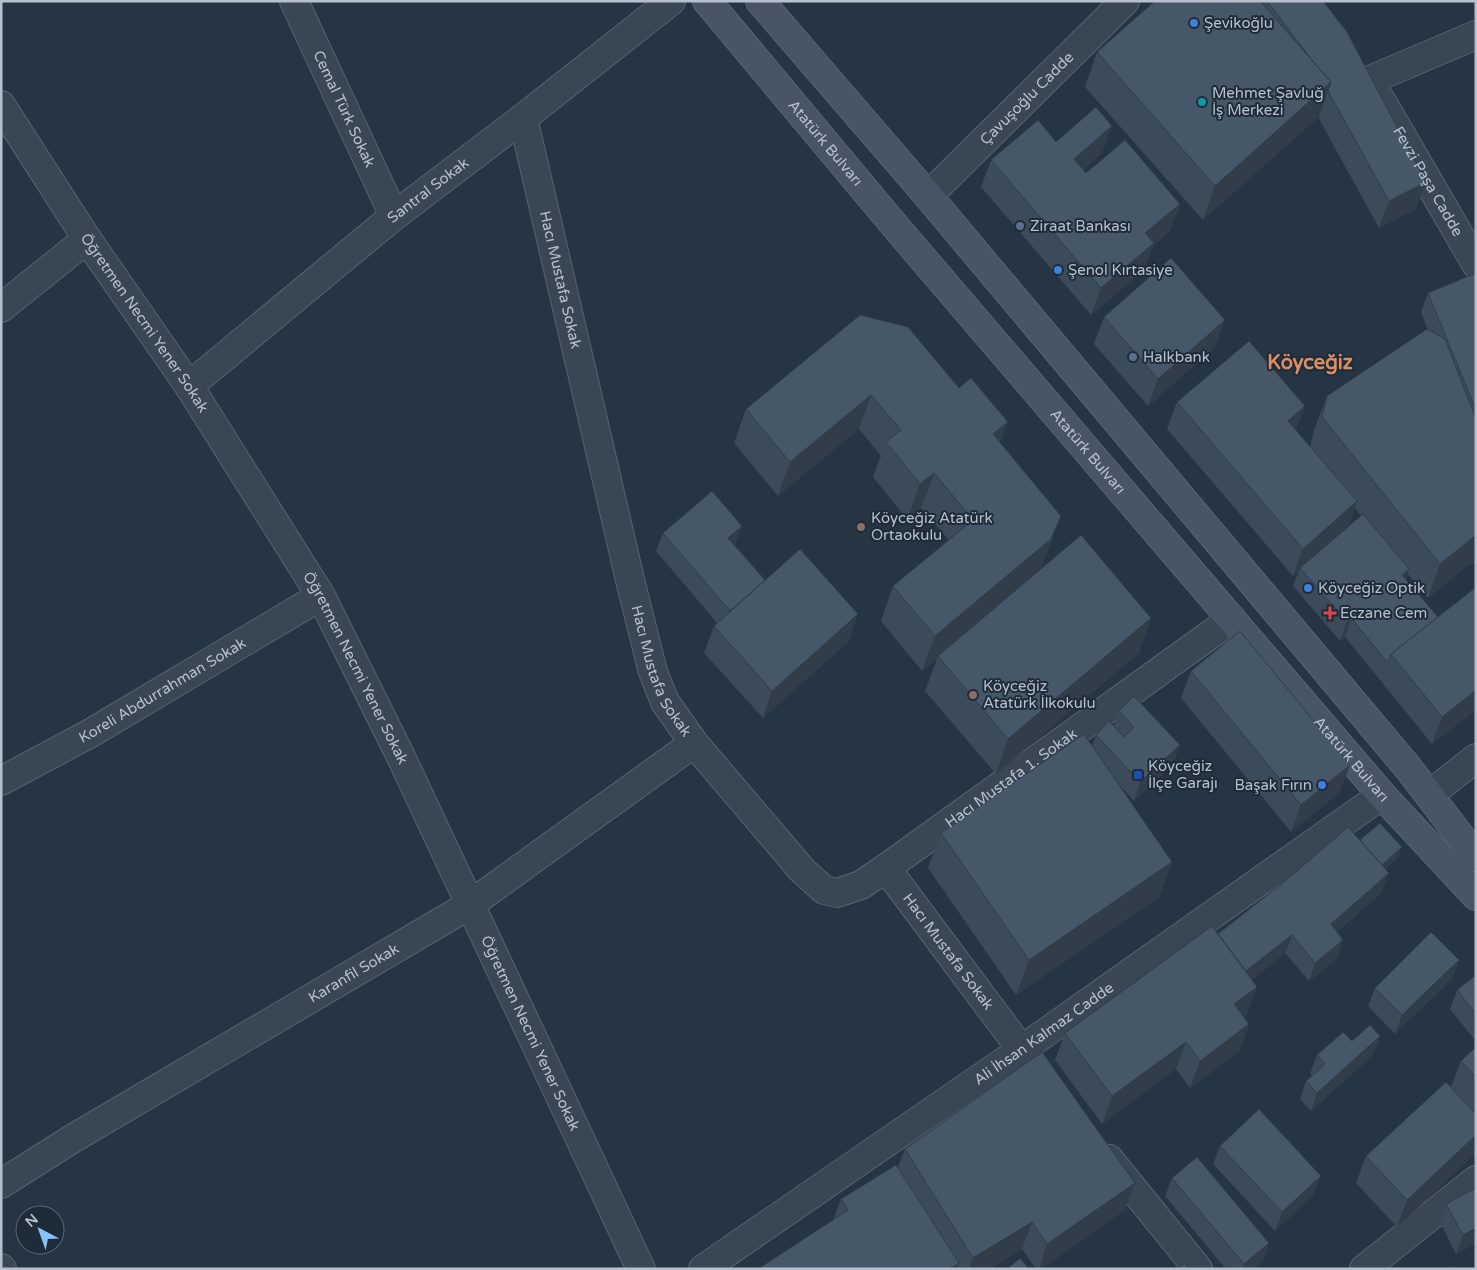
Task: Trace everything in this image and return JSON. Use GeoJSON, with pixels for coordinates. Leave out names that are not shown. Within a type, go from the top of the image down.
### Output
{"type":"FeatureCollection","features":[{"type":"Feature","properties":{"kind":"main road","name":"Atatürk Bulvarı"},"geometry":{"type":"LineString","coordinates":[[706,1],[1382,795],[1476,896]]}},
{"type":"Feature","properties":{"kind":"main road"},"geometry":{"type":"LineString","coordinates":[[760,1],[928,196],[1409,769],[1476,857]]}},
{"type":"Feature","properties":{"kind":"street","name":"Cemal Türk Sokak"},"geometry":{"type":"LineString","coordinates":[[294,1],[394,216]]}},
{"type":"Feature","properties":{"kind":"street","name":"Santral Sokak"},"geometry":{"type":"LineString","coordinates":[[189,386],[394,216],[523,118],[671,1]]}},
{"type":"Feature","properties":{"kind":"street","name":"Çavuşoğlu Cadde"},"geometry":{"type":"LineString","coordinates":[[928,196],[1125,1]]}},
{"type":"Feature","properties":{"kind":"street","name":"Fevzi Paşa Cadde"},"geometry":{"type":"LineString","coordinates":[[1476,35],[1364,72],[1476,264]]}},
{"type":"Feature","properties":{"kind":"street","name":"Öğretmen Necmi Yener Sokak"},"geometry":{"type":"LineString","coordinates":[[1,105],[87,239],[189,386],[321,596],[471,904],[641,1269]]}},
{"type":"Feature","properties":{"kind":"street","name":"Hacı Mustafa Sokak"},"geometry":{"type":"LineString","coordinates":[[523,118],[631,584],[653,672],[665,702],[694,743],[802,870],[824,890],[837,893],[860,885],[886,868],[1051,1088]]}},
{"type":"Feature","properties":{"kind":"street"},"geometry":{"type":"LineString","coordinates":[[1,308],[87,239]]}},
{"type":"Feature","properties":{"kind":"street","name":"Koreli Abdurrahman Sokak"},"geometry":{"type":"LineString","coordinates":[[1,781],[89,734],[321,596]]}},
{"type":"Feature","properties":{"kind":"street","name":"Hacı Mustafa 1. Sokak"},"geometry":{"type":"LineString","coordinates":[[886,868],[1232,619]]}},
{"type":"Feature","properties":{"kind":"street","name":"Karanfil Sokak"},"geometry":{"type":"LineString","coordinates":[[1,1184],[72,1139],[471,904],[694,743]]}},
{"type":"Feature","properties":{"kind":"street"},"geometry":{"type":"LineString","coordinates":[[1429,795],[1476,758]]}},
{"type":"Feature","properties":{"kind":"street","name":"Ali İhsan Kalmaz Cadde"},"geometry":{"type":"LineString","coordinates":[[703,1269],[1021,1050],[1382,795]]}},
{"type":"Feature","properties":{"kind":"street"},"geometry":{"type":"LineString","coordinates":[[1094,1140],[1198,1269]]}},
{"type":"Feature","properties":{"kind":"street"},"geometry":{"type":"LineString","coordinates":[[1364,1269],[1476,1180]]}},
{"type":"Feature","properties":{"kind":"building","name":"Mehmet Şavluğ İş Merkezi"},"geometry":{"type":"Polygon","coordinates":[[[1155,1],[1260,1],[1331,82],[1215,186],[1097,52],[1155,1]]]}},
{"type":"Feature","properties":{"kind":"building"},"geometry":{"type":"Polygon","coordinates":[[[1267,1],[1323,1],[1347,32],[1426,182],[1389,201],[1328,91],[1331,82],[1267,1]]]}},
{"type":"Feature","properties":{"kind":"building"},"geometry":{"type":"Polygon","coordinates":[[[1096,107],[1112,126],[1074,159],[1086,173],[1125,140],[1180,204],[1145,233],[1154,243],[1101,288],[991,160],[1038,120],[1056,142],[1096,107]]]}},
{"type":"Feature","properties":{"kind":"building"},"geometry":{"type":"Polygon","coordinates":[[[1171,258],[1225,320],[1158,379],[1104,317],[1171,258]]]}},
{"type":"Feature","properties":{"kind":"building"},"geometry":{"type":"Polygon","coordinates":[[[1476,273],[1476,410],[1428,293],[1476,273]]]}},
{"type":"Feature","properties":{"kind":"building"},"geometry":{"type":"Polygon","coordinates":[[[860,315],[908,327],[959,388],[971,378],[1008,422],[993,434],[1061,516],[1051,539],[935,636],[893,586],[973,520],[934,473],[920,484],[886,442],[901,430],[871,395],[790,462],[746,409],[860,315]]]}},
{"type":"Feature","properties":{"kind":"building"},"geometry":{"type":"Polygon","coordinates":[[[1427,329],[1445,339],[1476,419],[1476,535],[1440,564],[1322,417],[1327,396],[1427,329]]]}},
{"type":"Feature","properties":{"kind":"building"},"geometry":{"type":"Polygon","coordinates":[[[1249,341],[1305,406],[1288,421],[1357,501],[1303,549],[1177,402],[1249,341]]]}},
{"type":"Feature","properties":{"kind":"building"},"geometry":{"type":"Polygon","coordinates":[[[712,491],[742,526],[728,538],[765,580],[730,611],[663,533],[712,491]]]}},
{"type":"Feature","properties":{"kind":"building"},"geometry":{"type":"Polygon","coordinates":[[[1363,514],[1409,569],[1402,575],[1438,617],[1391,654],[1388,663],[1351,618],[1347,622],[1300,568],[1363,514]]]}},
{"type":"Feature","properties":{"kind":"building"},"geometry":{"type":"Polygon","coordinates":[[[1081,535],[1151,618],[1008,739],[938,656],[1081,535]]]}},
{"type":"Feature","properties":{"kind":"building"},"geometry":{"type":"Polygon","coordinates":[[[800,549],[858,614],[772,691],[714,626],[800,549]]]}},
{"type":"Feature","properties":{"kind":"building"},"geometry":{"type":"Polygon","coordinates":[[[1476,587],[1476,690],[1442,717],[1391,654],[1476,587]]]}},
{"type":"Feature","properties":{"kind":"building"},"geometry":{"type":"Polygon","coordinates":[[[1240,631],[1350,765],[1301,805],[1191,671],[1240,631]]]}},
{"type":"Feature","properties":{"kind":"building"},"geometry":{"type":"Polygon","coordinates":[[[1134,696],[1180,745],[1140,782],[1096,735],[1109,721],[1124,737],[1134,727],[1119,711],[1134,696]]]}},
{"type":"Feature","properties":{"kind":"building"},"geometry":{"type":"Polygon","coordinates":[[[1084,734],[1172,862],[1029,960],[941,833],[1084,734]]]}},
{"type":"Feature","properties":{"kind":"building"},"geometry":{"type":"Polygon","coordinates":[[[1380,823],[1402,847],[1382,865],[1360,840],[1380,823]]]}},
{"type":"Feature","properties":{"kind":"building"},"geometry":{"type":"Polygon","coordinates":[[[1348,827],[1389,873],[1331,924],[1343,940],[1315,963],[1292,935],[1246,971],[1218,934],[1290,877],[1348,827]]]}},
{"type":"Feature","properties":{"kind":"building"},"geometry":{"type":"Polygon","coordinates":[[[1212,926],[1257,987],[1234,1004],[1249,1024],[1200,1061],[1186,1042],[1112,1096],[1065,1033],[1212,926]]]}},
{"type":"Feature","properties":{"kind":"building"},"geometry":{"type":"Polygon","coordinates":[[[1431,932],[1459,960],[1402,1015],[1375,988],[1431,932]]]}},
{"type":"Feature","properties":{"kind":"building"},"geometry":{"type":"Polygon","coordinates":[[[1476,975],[1476,1014],[1457,990],[1476,975]]]}},
{"type":"Feature","properties":{"kind":"building"},"geometry":{"type":"Polygon","coordinates":[[[1370,1025],[1380,1036],[1317,1093],[1306,1081],[1325,1064],[1317,1055],[1343,1032],[1352,1041],[1370,1025]]]}},
{"type":"Feature","properties":{"kind":"building"},"geometry":{"type":"Polygon","coordinates":[[[1476,1047],[1476,1077],[1461,1061],[1476,1047]]]}},
{"type":"Feature","properties":{"kind":"building"},"geometry":{"type":"Polygon","coordinates":[[[1042,1052],[1135,1183],[1047,1244],[1032,1222],[973,1258],[905,1149],[1042,1052]]]}},
{"type":"Feature","properties":{"kind":"building"},"geometry":{"type":"Polygon","coordinates":[[[1446,1082],[1476,1114],[1476,1135],[1407,1200],[1366,1156],[1446,1082]]]}},
{"type":"Feature","properties":{"kind":"building"},"geometry":{"type":"Polygon","coordinates":[[[1259,1109],[1321,1176],[1282,1212],[1220,1146],[1259,1109]]]}},
{"type":"Feature","properties":{"kind":"building"},"geometry":{"type":"Polygon","coordinates":[[[1197,1157],[1269,1243],[1244,1264],[1172,1178],[1197,1157]]]}},
{"type":"Feature","properties":{"kind":"building"},"geometry":{"type":"Polygon","coordinates":[[[896,1165],[959,1263],[949,1269],[758,1269],[848,1210],[841,1199],[896,1165]]]}},
{"type":"Feature","properties":{"kind":"building"},"geometry":{"type":"Polygon","coordinates":[[[1476,1188],[1476,1228],[1463,1235],[1446,1204],[1476,1188]]]}},
{"type":"Feature","properties":{"kind":"building"},"geometry":{"type":"Polygon","coordinates":[[[1020,1258],[1029,1269],[1007,1269],[1020,1258]]]}},
{"type":"Feature","properties":{"kind":"building"},"geometry":{"type":"Polygon","coordinates":[[[1185,1263],[1189,1269],[1177,1269],[1185,1263]]]}},
{"type":"Feature","properties":{"kind":"place","name":"Şevikoğlu"},"geometry":{"type":"Point","coordinates":[1194,23]}},
{"type":"Feature","properties":{"kind":"place","name":"Mehmet Şavluğ İş Merkezi"},"geometry":{"type":"Point","coordinates":[1202,102]}},
{"type":"Feature","properties":{"kind":"place","name":"Ziraat Bankası"},"geometry":{"type":"Point","coordinates":[1020,226]}},
{"type":"Feature","properties":{"kind":"place","name":"Şenol Kırtasiye"},"geometry":{"type":"Point","coordinates":[1058,270]}},
{"type":"Feature","properties":{"kind":"place","name":"Halkbank"},"geometry":{"type":"Point","coordinates":[1133,357]}},
{"type":"Feature","properties":{"kind":"place","name":"Köyceğiz Atatürk Ortaokulu"},"geometry":{"type":"Point","coordinates":[861,527]}},
{"type":"Feature","properties":{"kind":"place","name":"Köyceğiz Optik"},"geometry":{"type":"Point","coordinates":[1308,588]}},
{"type":"Feature","properties":{"kind":"place","name":"Eczane Cem"},"geometry":{"type":"Point","coordinates":[1330,613]}},
{"type":"Feature","properties":{"kind":"place","name":"Köyceğiz Atatürk İlkokulu"},"geometry":{"type":"Point","coordinates":[973,695]}},
{"type":"Feature","properties":{"kind":"place","name":"Köyceğiz İlçe Garajı"},"geometry":{"type":"Point","coordinates":[1138,775]}},
{"type":"Feature","properties":{"kind":"place","name":"Başak Fırın"},"geometry":{"type":"Point","coordinates":[1322,785]}},
{"type":"Feature","properties":{"kind":"district","name":"Köyceğiz"},"geometry":{"type":"Point","coordinates":[1310,362]}}]}
